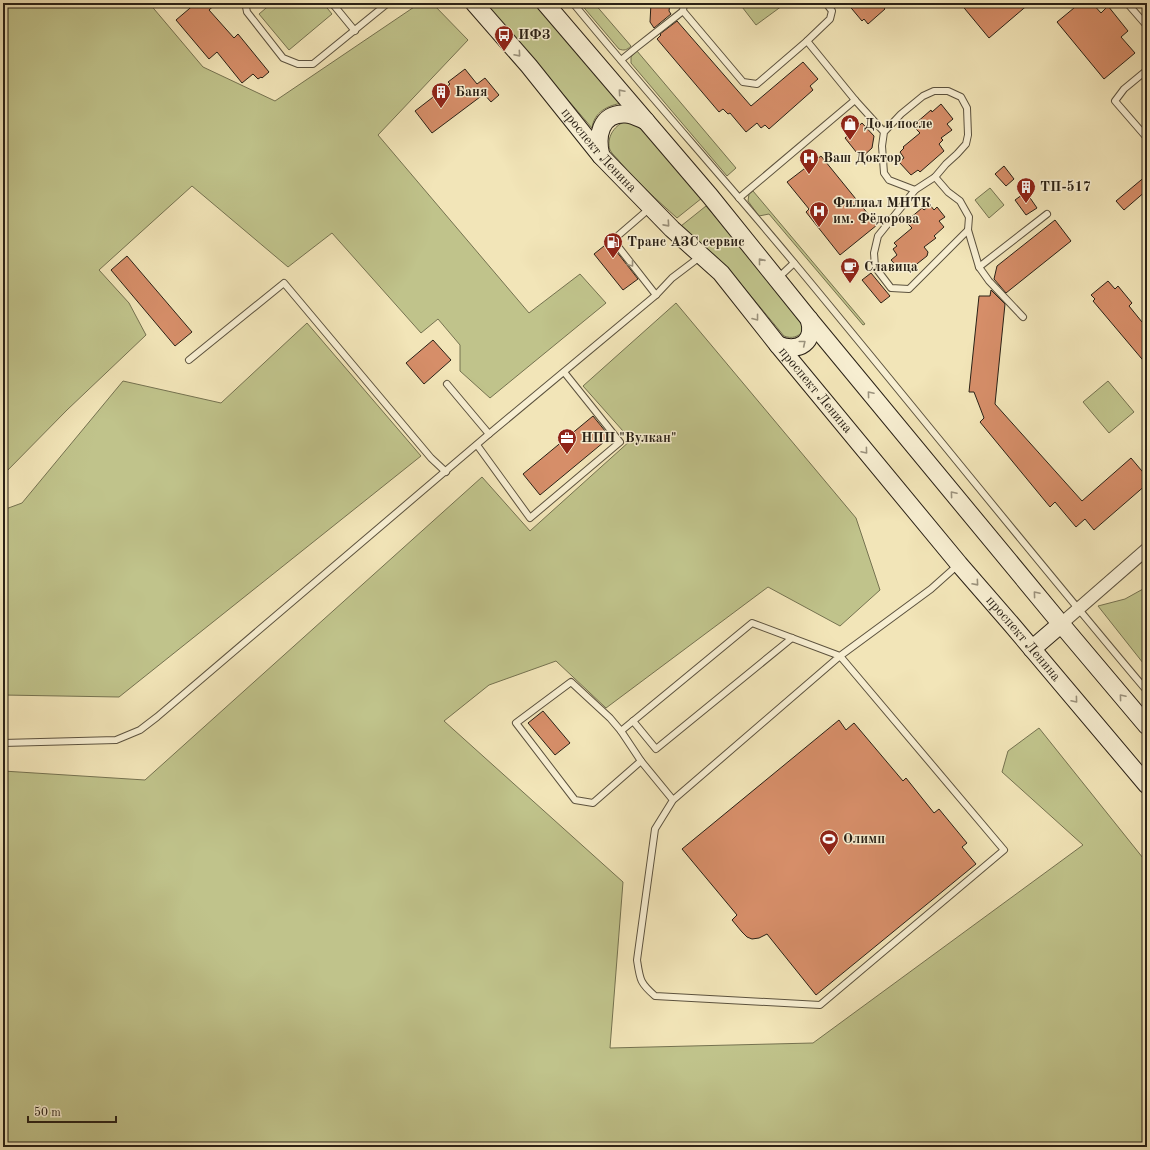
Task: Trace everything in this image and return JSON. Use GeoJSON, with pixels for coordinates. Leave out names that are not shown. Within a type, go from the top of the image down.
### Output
{"type":"FeatureCollection","features":[{"type":"Feature","properties":{"kind":"main road","name":"проспект Ленина"},"geometry":{"type":"LineString","coordinates":[[474,3],[528,66],[601,156],[672,229],[721,273],[778,345],[959,564],[1147,785]]}},
{"type":"Feature","properties":{"kind":"main road"},"geometry":{"type":"LineString","coordinates":[[545,3],[710,196],[808,319],[1060,624],[1147,726]]}},
{"type":"Feature","properties":{"kind":"main road"},"geometry":{"type":"LineString","coordinates":[[601,156],[599,146],[600,130],[613,116],[625,114],[633,115],[647,122]]}},
{"type":"Feature","properties":{"kind":"main road"},"geometry":{"type":"LineString","coordinates":[[778,345],[786,348],[793,348],[799,347],[804,343],[810,334],[811,327],[808,319]]}},
{"type":"Feature","properties":{"kind":"main road"},"geometry":{"type":"LineString","coordinates":[[1032,649],[1060,624]]}},
{"type":"Feature","properties":{"kind":"street"},"geometry":{"type":"LineString","coordinates":[[1060,624],[1147,550]]}},
{"type":"Feature","properties":{"kind":"lane"},"geometry":{"type":"LineString","coordinates":[[247,3],[247,12],[283,58],[298,64],[313,64],[388,3]]}},
{"type":"Feature","properties":{"kind":"lane"},"geometry":{"type":"LineString","coordinates":[[332,3],[355,31]]}},
{"type":"Feature","properties":{"kind":"lane"},"geometry":{"type":"LineString","coordinates":[[573,3],[739,198],[1147,691]]}},
{"type":"Feature","properties":{"kind":"lane"},"geometry":{"type":"LineString","coordinates":[[621,60],[683,11],[684,3]]}},
{"type":"Feature","properties":{"kind":"lane"},"geometry":{"type":"LineString","coordinates":[[683,11],[743,82],[757,84],[830,19],[832,11],[826,3]]}},
{"type":"Feature","properties":{"kind":"lane"},"geometry":{"type":"LineString","coordinates":[[1128,3],[1147,26]]}},
{"type":"Feature","properties":{"kind":"lane"},"geometry":{"type":"LineString","coordinates":[[807,41],[855,100],[884,132]]}},
{"type":"Feature","properties":{"kind":"lane"},"geometry":{"type":"LineString","coordinates":[[1147,70],[1124,89],[1115,101],[1147,138]]}},
{"type":"Feature","properties":{"kind":"lane"},"geometry":{"type":"LineString","coordinates":[[915,190],[889,180],[884,173],[882,146],[884,132],[923,96],[934,91],[948,91],[961,97],[967,108],[968,135],[966,144],[935,177],[915,190],[878,236],[874,254],[875,267],[891,288],[909,289],[968,230]]}},
{"type":"Feature","properties":{"kind":"lane"},"geometry":{"type":"LineString","coordinates":[[739,198],[855,100]]}},
{"type":"Feature","properties":{"kind":"lane"},"geometry":{"type":"LineString","coordinates":[[935,177],[948,192],[960,201],[969,217],[968,230],[979,267],[1023,317]]}},
{"type":"Feature","properties":{"kind":"lane"},"geometry":{"type":"LineString","coordinates":[[651,207],[613,240],[656,295]]}},
{"type":"Feature","properties":{"kind":"lane"},"geometry":{"type":"LineString","coordinates":[[979,267],[1047,214]]}},
{"type":"Feature","properties":{"kind":"lane"},"geometry":{"type":"LineString","coordinates":[[3,742],[116,740],[140,730],[489,434],[656,295],[672,278],[701,256]]}},
{"type":"Feature","properties":{"kind":"lane"},"geometry":{"type":"LineString","coordinates":[[776,280],[794,264]]}},
{"type":"Feature","properties":{"kind":"lane"},"geometry":{"type":"LineString","coordinates":[[189,360],[284,283],[431,458],[446,472]]}},
{"type":"Feature","properties":{"kind":"lane"},"geometry":{"type":"LineString","coordinates":[[477,445],[530,518],[620,442],[564,372]]}},
{"type":"Feature","properties":{"kind":"lane"},"geometry":{"type":"LineString","coordinates":[[448,384],[489,434]]}},
{"type":"Feature","properties":{"kind":"lane"},"geometry":{"type":"LineString","coordinates":[[621,731],[752,623],[840,656],[1004,850],[820,1005],[655,996],[647,988],[639,978],[637,960],[655,829],[674,800],[840,656],[931,589],[959,564]]}},
{"type":"Feature","properties":{"kind":"lane"},"geometry":{"type":"LineString","coordinates":[[633,721],[656,749],[792,638]]}},
{"type":"Feature","properties":{"kind":"lane"},"geometry":{"type":"LineString","coordinates":[[641,761],[593,803],[575,800],[516,723],[571,682],[610,718],[621,731],[641,761],[674,800]]}},
{"type":"Feature","properties":{"kind":"green space"},"geometry":{"type":"Polygon","coordinates":[[[3,3],[149,3],[203,67],[275,101],[420,3],[432,3],[468,40],[378,135],[529,313],[580,274],[606,303],[490,398],[460,371],[460,345],[438,319],[421,333],[332,233],[288,267],[192,186],[99,270],[129,303],[146,335],[67,410],[3,475],[3,3]]]}},
{"type":"Feature","properties":{"kind":"green space"},"geometry":{"type":"Polygon","coordinates":[[[272,3],[323,3],[332,14],[289,50],[259,14],[272,3]]]}},
{"type":"Feature","properties":{"kind":"green space"},"geometry":{"type":"Polygon","coordinates":[[[485,3],[535,3],[623,103],[603,110],[593,122],[592,128],[485,3]]]}},
{"type":"Feature","properties":{"kind":"green space"},"geometry":{"type":"Polygon","coordinates":[[[580,3],[594,3],[631,46],[625,50],[619,49],[580,3]]]}},
{"type":"Feature","properties":{"kind":"green space"},"geometry":{"type":"Polygon","coordinates":[[[739,3],[786,3],[756,25],[739,3]]]}},
{"type":"Feature","properties":{"kind":"green space"},"geometry":{"type":"Polygon","coordinates":[[[637,51],[736,168],[727,176],[631,63],[631,57],[637,51]]]}},
{"type":"Feature","properties":{"kind":"green space"},"geometry":{"type":"Polygon","coordinates":[[[624,122],[636,122],[702,198],[677,218],[640,184],[610,150],[609,141],[614,129],[624,122]]]}},
{"type":"Feature","properties":{"kind":"green space"},"geometry":{"type":"Polygon","coordinates":[[[990,188],[1004,205],[989,218],[975,200],[990,188]]]}},
{"type":"Feature","properties":{"kind":"green space"},"geometry":{"type":"Polygon","coordinates":[[[753,191],[865,324],[863,325],[769,214],[759,216],[748,201],[749,194],[753,191]]]}},
{"type":"Feature","properties":{"kind":"green space"},"geometry":{"type":"Polygon","coordinates":[[[706,206],[804,319],[803,331],[799,335],[795,337],[784,336],[727,267],[681,226],[706,206]]]}},
{"type":"Feature","properties":{"kind":"green space"},"geometry":{"type":"Polygon","coordinates":[[[676,303],[856,518],[880,590],[840,626],[768,587],[606,708],[556,661],[489,685],[444,721],[623,882],[610,1048],[813,1043],[1083,845],[1002,772],[1008,751],[1039,728],[1147,863],[1147,1147],[3,1147],[3,771],[145,780],[482,477],[530,531],[631,440],[583,386],[676,303]]]}},
{"type":"Feature","properties":{"kind":"green space"},"geometry":{"type":"Polygon","coordinates":[[[307,323],[421,456],[119,697],[3,695],[3,510],[22,503],[123,381],[221,403],[307,323]]]}},
{"type":"Feature","properties":{"kind":"green space"},"geometry":{"type":"Polygon","coordinates":[[[1108,381],[1134,412],[1109,433],[1083,402],[1108,381]]]}},
{"type":"Feature","properties":{"kind":"green space"},"geometry":{"type":"Polygon","coordinates":[[[1143,589],[1147,596],[1147,668],[1098,606],[1125,599],[1143,589]]]}},
{"type":"Feature","properties":{"kind":"building"},"geometry":{"type":"Polygon","coordinates":[[[196,3],[217,3],[209,10],[234,38],[238,34],[269,72],[262,78],[261,77],[258,79],[253,74],[242,83],[217,52],[209,59],[176,20],[196,3]]]}},
{"type":"Feature","properties":{"kind":"building"},"geometry":{"type":"Polygon","coordinates":[[[651,3],[670,3],[669,11],[671,14],[654,28],[650,22],[651,3]]]}},
{"type":"Feature","properties":{"kind":"building"},"geometry":{"type":"Polygon","coordinates":[[[847,3],[880,3],[885,9],[868,24],[864,19],[862,21],[847,3]]]}},
{"type":"Feature","properties":{"kind":"building"},"geometry":{"type":"Polygon","coordinates":[[[960,3],[1030,3],[989,38],[960,3]]]}},
{"type":"Feature","properties":{"kind":"building"},"geometry":{"type":"Polygon","coordinates":[[[1080,3],[1092,3],[1101,13],[1108,6],[1128,31],[1121,37],[1135,53],[1104,79],[1057,22],[1080,3]]]}},
{"type":"Feature","properties":{"kind":"building"},"geometry":{"type":"Polygon","coordinates":[[[677,21],[751,106],[803,62],[818,79],[810,86],[813,90],[769,129],[765,125],[761,128],[757,123],[746,132],[730,113],[728,114],[723,109],[719,112],[657,39],[661,35],[660,34],[677,21]]]}},
{"type":"Feature","properties":{"kind":"building"},"geometry":{"type":"Polygon","coordinates":[[[465,69],[477,84],[485,78],[499,95],[491,102],[484,94],[432,133],[415,111],[450,84],[448,82],[465,69]]]}},
{"type":"Feature","properties":{"kind":"building"},"geometry":{"type":"Polygon","coordinates":[[[941,104],[953,119],[947,124],[952,130],[941,138],[943,140],[939,144],[944,151],[920,172],[918,170],[911,175],[899,162],[904,158],[900,152],[904,148],[903,147],[920,133],[914,127],[917,124],[916,123],[931,110],[932,112],[941,104]]]}},
{"type":"Feature","properties":{"kind":"building"},"geometry":{"type":"Polygon","coordinates":[[[862,123],[874,136],[872,148],[861,158],[845,138],[862,123]]]}},
{"type":"Feature","properties":{"kind":"building"},"geometry":{"type":"Polygon","coordinates":[[[821,156],[877,225],[840,255],[806,212],[809,209],[787,182],[821,156]]]}},
{"type":"Feature","properties":{"kind":"building"},"geometry":{"type":"Polygon","coordinates":[[[1004,166],[1014,179],[1006,186],[995,174],[1004,166]]]}},
{"type":"Feature","properties":{"kind":"building"},"geometry":{"type":"Polygon","coordinates":[[[1147,175],[1147,190],[1124,210],[1116,201],[1147,175]]]}},
{"type":"Feature","properties":{"kind":"building","name":"ТП-517"},"geometry":{"type":"Polygon","coordinates":[[[1026,192],[1037,208],[1026,215],[1015,200],[1026,192]]]}},
{"type":"Feature","properties":{"kind":"building"},"geometry":{"type":"Polygon","coordinates":[[[930,205],[934,210],[937,207],[945,217],[939,221],[944,227],[934,236],[936,238],[924,247],[928,252],[927,256],[913,267],[911,264],[902,272],[891,260],[897,255],[893,249],[897,246],[894,243],[912,228],[907,223],[910,221],[909,219],[922,208],[924,210],[930,205]]]}},
{"type":"Feature","properties":{"kind":"building"},"geometry":{"type":"Polygon","coordinates":[[[1055,220],[1071,241],[1006,293],[994,279],[997,266],[1055,220]]]}},
{"type":"Feature","properties":{"kind":"building"},"geometry":{"type":"Polygon","coordinates":[[[609,242],[638,279],[623,290],[594,254],[609,242]]]}},
{"type":"Feature","properties":{"kind":"building"},"geometry":{"type":"Polygon","coordinates":[[[127,256],[192,332],[175,346],[111,270],[127,256]]]}},
{"type":"Feature","properties":{"kind":"building"},"geometry":{"type":"Polygon","coordinates":[[[871,273],[890,296],[881,303],[862,280],[871,273]]]}},
{"type":"Feature","properties":{"kind":"building"},"geometry":{"type":"Polygon","coordinates":[[[1108,281],[1115,289],[1118,286],[1132,303],[1129,306],[1142,322],[1147,318],[1147,365],[1093,301],[1095,299],[1091,295],[1108,281]]]}},
{"type":"Feature","properties":{"kind":"building"},"geometry":{"type":"Polygon","coordinates":[[[991,290],[1005,304],[995,404],[1082,501],[1131,458],[1147,477],[1147,484],[1094,530],[1085,519],[1076,527],[1055,502],[1050,507],[980,422],[984,418],[974,392],[969,392],[979,296],[990,296],[991,290]]]}},
{"type":"Feature","properties":{"kind":"building"},"geometry":{"type":"Polygon","coordinates":[[[433,340],[451,360],[424,384],[406,363],[433,340]]]}},
{"type":"Feature","properties":{"kind":"building","name":"НПП \"Вулкан\""},"geometry":{"type":"Polygon","coordinates":[[[593,416],[610,437],[540,495],[523,474],[593,416]]]}},
{"type":"Feature","properties":{"kind":"building"},"geometry":{"type":"Polygon","coordinates":[[[543,711],[570,743],[555,755],[528,723],[543,711]]]}},
{"type":"Feature","properties":{"kind":"building","name":"Олимп"},"geometry":{"type":"Polygon","coordinates":[[[839,720],[846,730],[854,723],[903,781],[906,778],[934,813],[939,809],[967,843],[962,847],[976,864],[816,995],[767,934],[759,938],[752,939],[747,937],[742,932],[732,920],[737,915],[682,849],[839,720]]]}},
{"type":"Feature","properties":{"kind":"place","name":"ИФЗ"},"geometry":{"type":"Point","coordinates":[504,52]}},
{"type":"Feature","properties":{"kind":"place","name":"Баня"},"geometry":{"type":"Point","coordinates":[441,109]}},
{"type":"Feature","properties":{"kind":"place","name":"До и после"},"geometry":{"type":"Point","coordinates":[850,141]}},
{"type":"Feature","properties":{"kind":"place","name":"Ваш Доктор"},"geometry":{"type":"Point","coordinates":[809,175]}},
{"type":"Feature","properties":{"kind":"place","name":"ТП-517"},"geometry":{"type":"Point","coordinates":[1026,204]}},
{"type":"Feature","properties":{"kind":"place","name":"Филиал МНТК им. Фёдорова"},"geometry":{"type":"Point","coordinates":[819,228]}},
{"type":"Feature","properties":{"kind":"place","name":"Транс АЗС сервис"},"geometry":{"type":"Point","coordinates":[613,259]}},
{"type":"Feature","properties":{"kind":"place","name":"Славица"},"geometry":{"type":"Point","coordinates":[850,284]}},
{"type":"Feature","properties":{"kind":"place","name":"НПП \"Вулкан\""},"geometry":{"type":"Point","coordinates":[567,455]}},
{"type":"Feature","properties":{"kind":"place","name":"Олимп"},"geometry":{"type":"Point","coordinates":[829,856]}}]}
